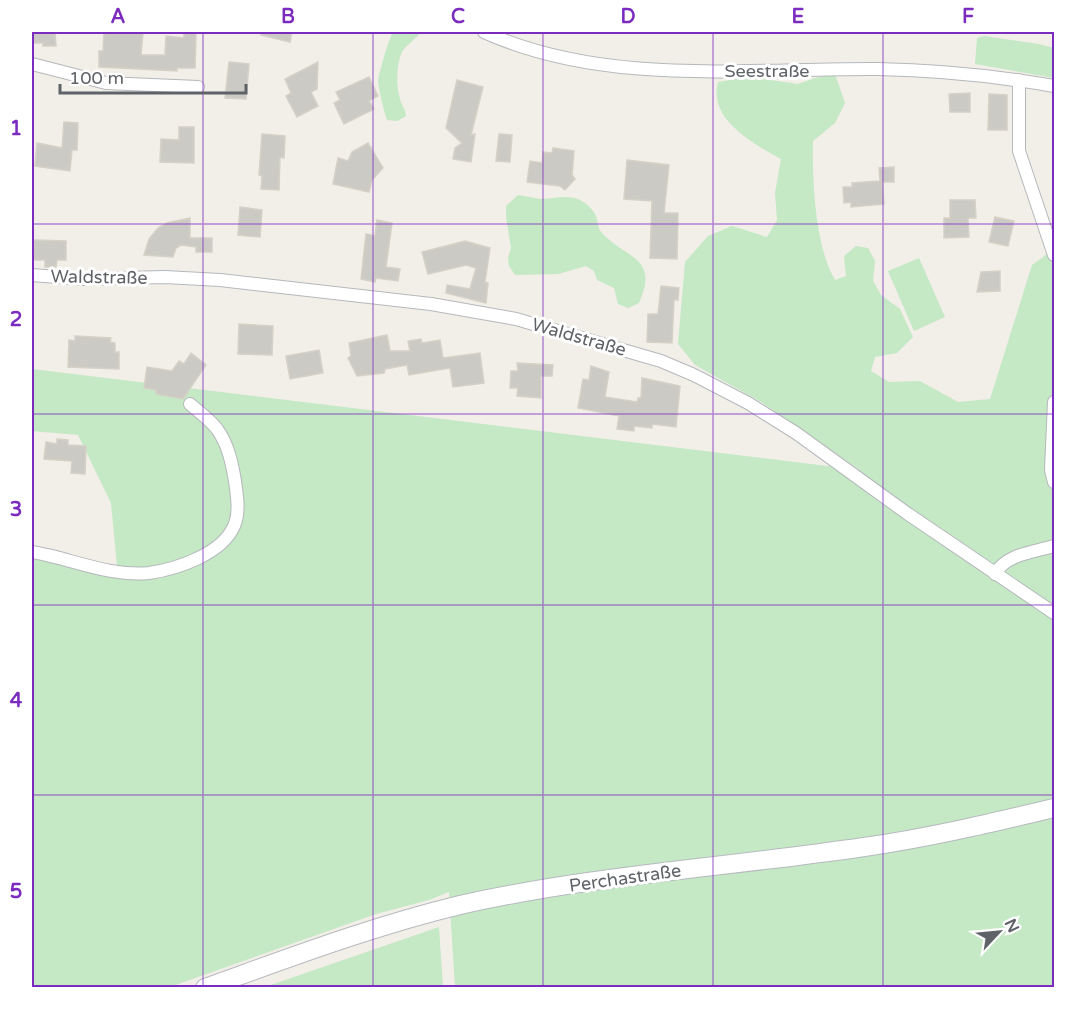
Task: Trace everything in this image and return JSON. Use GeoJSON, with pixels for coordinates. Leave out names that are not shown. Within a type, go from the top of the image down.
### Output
{"type":"FeatureCollection","features":[{"type":"Feature","properties":{"kind":"main road","name":"Perchastraße"},"geometry":{"type":"LineString","coordinates":[[205,987],[329,944],[461,905],[549,888],[618,878],[874,846],[941,835],[1054,808]]}},
{"type":"Feature","properties":{"kind":"street","name":"Seestraße"},"geometry":{"type":"LineString","coordinates":[[484,32],[538,52],[573,61],[603,65],[704,71],[879,69],[971,74],[1054,86]]}},
{"type":"Feature","properties":{"kind":"street"},"geometry":{"type":"LineString","coordinates":[[32,64],[106,83],[198,87]]}},
{"type":"Feature","properties":{"kind":"street"},"geometry":{"type":"LineString","coordinates":[[1019,80],[1019,151],[1054,255]]}},
{"type":"Feature","properties":{"kind":"street","name":"Waldstraße"},"geometry":{"type":"LineString","coordinates":[[32,275],[82,279],[165,277],[220,280],[441,305],[516,319],[661,361],[748,403],[796,433],[1054,613]]}},
{"type":"Feature","properties":{"kind":"street"},"geometry":{"type":"LineString","coordinates":[[1054,402],[1051,470],[1054,482]]}},
{"type":"Feature","properties":{"kind":"street"},"geometry":{"type":"LineString","coordinates":[[32,552],[130,574],[171,569],[202,556],[222,544],[237,519],[237,496],[230,456],[217,428],[190,404]]}},
{"type":"Feature","properties":{"kind":"street"},"geometry":{"type":"LineString","coordinates":[[995,574],[1000,565],[1020,555],[1054,546]]}},
{"type":"Feature","properties":{"kind":"green space"},"geometry":{"type":"Polygon","coordinates":[[[393,32],[421,32],[404,49],[400,57],[398,88],[406,116],[397,121],[387,120],[378,82],[393,32]]]}},
{"type":"Feature","properties":{"kind":"green space"},"geometry":{"type":"Polygon","coordinates":[[[984,36],[1054,48],[1054,78],[975,64],[977,38],[984,36]]]}},
{"type":"Feature","properties":{"kind":"green space"},"geometry":{"type":"Polygon","coordinates":[[[835,74],[845,103],[835,123],[813,141],[814,193],[823,250],[835,280],[846,276],[844,256],[856,246],[868,248],[875,261],[873,281],[881,295],[900,309],[913,337],[897,353],[875,357],[871,371],[889,382],[920,381],[958,402],[990,399],[1032,265],[1054,249],[1054,987],[455,987],[449,892],[429,900],[376,914],[170,987],[32,987],[32,556],[118,576],[111,503],[78,435],[32,431],[32,369],[860,470],[761,402],[695,365],[678,344],[685,262],[708,236],[732,226],[767,237],[777,220],[775,193],[781,159],[732,126],[719,107],[718,82],[749,77],[798,84],[835,74]]]}},
{"type":"Feature","properties":{"kind":"green space"},"geometry":{"type":"Polygon","coordinates":[[[518,195],[541,199],[570,197],[589,206],[595,214],[601,232],[643,267],[644,288],[639,303],[628,308],[618,304],[614,288],[597,280],[594,271],[586,266],[558,274],[515,275],[509,266],[508,258],[511,248],[506,206],[518,195]]]}},
{"type":"Feature","properties":{"kind":"green space"},"geometry":{"type":"Polygon","coordinates":[[[919,258],[945,317],[914,331],[888,271],[919,258]]]}},
{"type":"Feature","properties":{"kind":"green space"},"geometry":{"type":"Polygon","coordinates":[[[439,927],[443,987],[265,987],[439,927]]]}},
{"type":"Feature","properties":{"kind":"building"},"geometry":{"type":"Polygon","coordinates":[[[32,32],[55,32],[56,46],[32,43],[32,32]]]}},
{"type":"Feature","properties":{"kind":"building"},"geometry":{"type":"Polygon","coordinates":[[[104,32],[143,32],[141,55],[165,55],[166,36],[184,38],[184,33],[196,33],[195,68],[177,68],[177,71],[99,67],[99,51],[103,51],[104,32]]]}},
{"type":"Feature","properties":{"kind":"building"},"geometry":{"type":"Polygon","coordinates":[[[261,32],[292,32],[290,42],[261,35],[261,32]]]}},
{"type":"Feature","properties":{"kind":"building"},"geometry":{"type":"Polygon","coordinates":[[[229,62],[249,64],[246,99],[225,98],[229,62]]]}},
{"type":"Feature","properties":{"kind":"building"},"geometry":{"type":"Polygon","coordinates":[[[318,62],[317,89],[311,92],[318,106],[297,117],[286,96],[291,93],[285,79],[318,62]]]}},
{"type":"Feature","properties":{"kind":"building"},"geometry":{"type":"Polygon","coordinates":[[[369,77],[378,96],[369,101],[374,109],[344,124],[334,103],[340,100],[336,92],[369,77]]]}},
{"type":"Feature","properties":{"kind":"building"},"geometry":{"type":"Polygon","coordinates":[[[457,80],[483,87],[471,135],[475,134],[471,162],[453,159],[455,148],[462,143],[446,128],[457,80]]]}},
{"type":"Feature","properties":{"kind":"building"},"geometry":{"type":"Polygon","coordinates":[[[970,93],[970,112],[950,112],[949,94],[970,93]]]}},
{"type":"Feature","properties":{"kind":"building"},"geometry":{"type":"Polygon","coordinates":[[[989,94],[1007,95],[1007,130],[988,130],[989,94]]]}},
{"type":"Feature","properties":{"kind":"building"},"geometry":{"type":"Polygon","coordinates":[[[64,122],[78,123],[77,150],[72,150],[70,171],[35,166],[37,143],[62,148],[64,122]]]}},
{"type":"Feature","properties":{"kind":"building"},"geometry":{"type":"Polygon","coordinates":[[[179,127],[194,127],[194,163],[160,162],[161,139],[179,140],[179,127]]]}},
{"type":"Feature","properties":{"kind":"building"},"geometry":{"type":"Polygon","coordinates":[[[262,134],[285,136],[284,158],[280,157],[279,190],[261,189],[262,176],[259,175],[262,134]]]}},
{"type":"Feature","properties":{"kind":"building"},"geometry":{"type":"Polygon","coordinates":[[[499,134],[512,135],[510,162],[496,161],[499,134]]]}},
{"type":"Feature","properties":{"kind":"building"},"geometry":{"type":"Polygon","coordinates":[[[368,143],[383,168],[372,180],[369,192],[333,184],[338,158],[348,161],[352,152],[368,143]]]}},
{"type":"Feature","properties":{"kind":"building"},"geometry":{"type":"Polygon","coordinates":[[[553,148],[574,151],[572,175],[575,179],[565,190],[560,186],[527,182],[530,161],[542,163],[543,152],[552,153],[553,148]]]}},
{"type":"Feature","properties":{"kind":"building"},"geometry":{"type":"Polygon","coordinates":[[[627,160],[669,165],[664,213],[678,213],[677,259],[650,258],[652,201],[624,199],[627,160]]]}},
{"type":"Feature","properties":{"kind":"building"},"geometry":{"type":"Polygon","coordinates":[[[894,167],[894,182],[882,182],[884,204],[851,207],[851,202],[844,203],[843,187],[852,187],[852,183],[880,181],[879,168],[894,167]]]}},
{"type":"Feature","properties":{"kind":"building"},"geometry":{"type":"Polygon","coordinates":[[[950,200],[975,200],[976,218],[968,218],[969,237],[944,238],[944,218],[950,218],[950,200]]]}},
{"type":"Feature","properties":{"kind":"building"},"geometry":{"type":"Polygon","coordinates":[[[240,207],[262,210],[260,237],[238,235],[240,207]]]}},
{"type":"Feature","properties":{"kind":"building"},"geometry":{"type":"Polygon","coordinates":[[[995,217],[1014,221],[1008,246],[989,242],[995,217]]]}},
{"type":"Feature","properties":{"kind":"building"},"geometry":{"type":"Polygon","coordinates":[[[190,218],[190,238],[212,238],[212,252],[196,252],[196,247],[181,245],[176,248],[173,257],[144,255],[149,239],[158,228],[167,223],[190,218]]]}},
{"type":"Feature","properties":{"kind":"building"},"geometry":{"type":"Polygon","coordinates":[[[377,220],[392,223],[386,267],[400,269],[398,281],[376,278],[375,282],[361,279],[366,234],[375,236],[377,220]]]}},
{"type":"Feature","properties":{"kind":"building"},"geometry":{"type":"Polygon","coordinates":[[[34,240],[66,241],[66,260],[57,260],[56,267],[45,267],[45,260],[33,260],[34,240]]]}},
{"type":"Feature","properties":{"kind":"building"},"geometry":{"type":"Polygon","coordinates":[[[465,241],[490,248],[485,282],[488,283],[486,303],[446,293],[447,285],[470,289],[476,268],[466,265],[428,274],[422,252],[465,241]]]}},
{"type":"Feature","properties":{"kind":"building"},"geometry":{"type":"Polygon","coordinates":[[[1000,271],[1000,291],[977,292],[981,272],[1000,271]]]}},
{"type":"Feature","properties":{"kind":"building"},"geometry":{"type":"Polygon","coordinates":[[[661,286],[679,288],[678,300],[674,300],[672,343],[647,342],[648,314],[658,314],[661,286]]]}},
{"type":"Feature","properties":{"kind":"building"},"geometry":{"type":"Polygon","coordinates":[[[239,324],[273,326],[272,355],[238,354],[239,324]]]}},
{"type":"Feature","properties":{"kind":"building"},"geometry":{"type":"Polygon","coordinates":[[[387,335],[390,351],[410,351],[408,341],[421,339],[422,343],[440,340],[443,358],[480,353],[484,383],[453,387],[450,368],[409,375],[407,365],[385,369],[384,373],[357,376],[348,358],[351,356],[349,343],[387,335]]]}},
{"type":"Feature","properties":{"kind":"building"},"geometry":{"type":"Polygon","coordinates":[[[75,336],[111,338],[110,342],[115,343],[115,352],[119,352],[119,369],[68,367],[69,340],[75,341],[75,336]]]}},
{"type":"Feature","properties":{"kind":"building"},"geometry":{"type":"Polygon","coordinates":[[[319,350],[323,373],[290,379],[286,356],[319,350]]]}},
{"type":"Feature","properties":{"kind":"building"},"geometry":{"type":"Polygon","coordinates":[[[191,353],[206,365],[183,399],[156,394],[156,390],[144,388],[147,367],[172,371],[179,361],[184,364],[191,353]]]}},
{"type":"Feature","properties":{"kind":"building"},"geometry":{"type":"Polygon","coordinates":[[[517,363],[553,365],[552,376],[541,376],[541,398],[517,396],[518,388],[510,388],[511,371],[518,371],[517,363]]]}},
{"type":"Feature","properties":{"kind":"building"},"geometry":{"type":"Polygon","coordinates":[[[591,366],[609,372],[605,397],[637,402],[638,398],[641,398],[642,378],[680,386],[676,427],[652,424],[652,428],[634,426],[634,431],[617,429],[619,416],[578,408],[583,379],[589,380],[591,366]]]}},
{"type":"Feature","properties":{"kind":"building"},"geometry":{"type":"Polygon","coordinates":[[[57,439],[68,440],[68,445],[86,446],[85,474],[71,473],[72,461],[44,459],[46,442],[57,444],[57,439]]]}}]}
